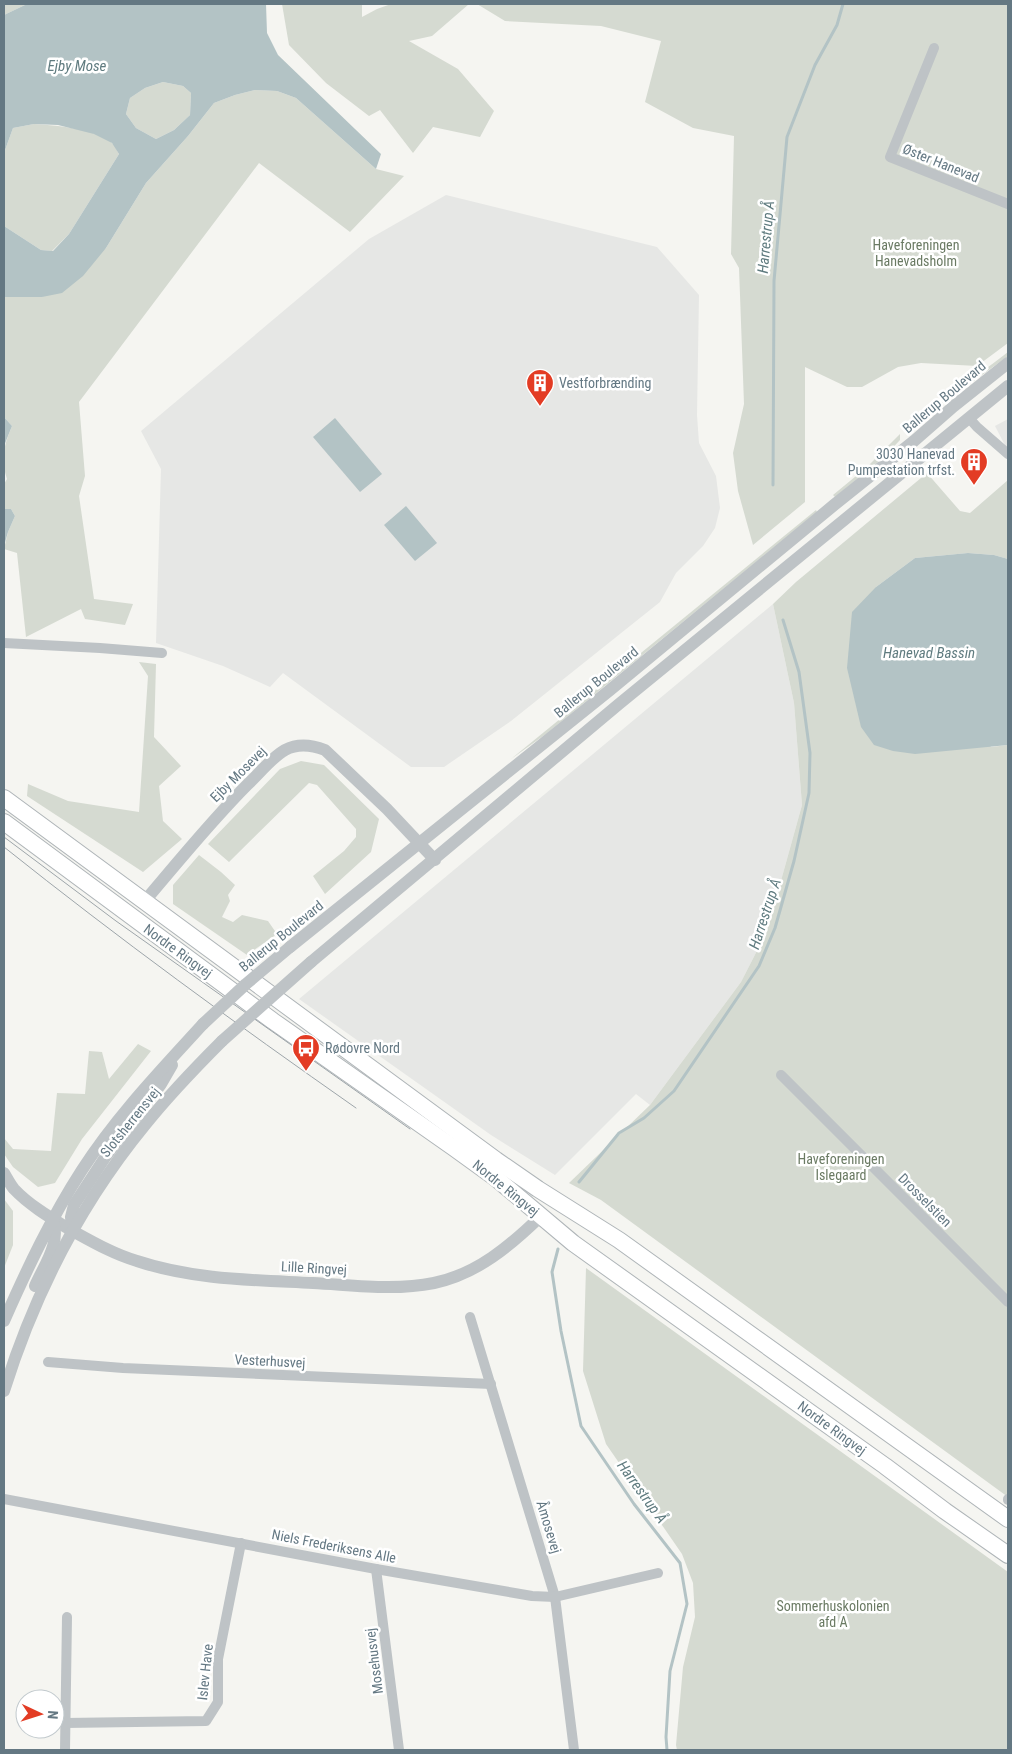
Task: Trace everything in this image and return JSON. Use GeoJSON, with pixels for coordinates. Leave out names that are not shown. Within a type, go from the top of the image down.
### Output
{"type":"FeatureCollection","features":[{"type":"Feature","properties":{"kind":"main road","name":"Nordre Ringvej"},"geometry":{"type":"LineString","coordinates":[[4,798],[496,1160],[619,1240],[1008,1520]]}},
{"type":"Feature","properties":{"kind":"main road","name":"Nordre Ringvej"},"geometry":{"type":"LineString","coordinates":[[4,822],[273,1021],[497,1179],[573,1243],[877,1460],[944,1511],[1008,1555]]}},
{"type":"Feature","properties":{"kind":"street","name":"Øster Hanevad"},"geometry":{"type":"LineString","coordinates":[[934,48],[890,157],[1008,204]]}},
{"type":"Feature","properties":{"kind":"street","name":"Ballerup Boulevard"},"geometry":{"type":"LineString","coordinates":[[203,1024],[290,947],[617,684],[1008,363]]}},
{"type":"Feature","properties":{"kind":"street"},"geometry":{"type":"LineString","coordinates":[[435,860],[619,704],[1008,386]]}},
{"type":"Feature","properties":{"kind":"street"},"geometry":{"type":"LineString","coordinates":[[969,418],[1008,454]]}},
{"type":"Feature","properties":{"kind":"street"},"geometry":{"type":"LineString","coordinates":[[4,644],[162,653]]}},
{"type":"Feature","properties":{"kind":"street","name":"Ejby Mosevej"},"geometry":{"type":"LineString","coordinates":[[144,902],[229,804],[272,761],[286,750],[303,745],[325,750],[435,860]]}},
{"type":"Feature","properties":{"kind":"street","name":"Slotsherrensvej"},"geometry":{"type":"LineString","coordinates":[[4,1390],[26,1325],[72,1230],[106,1175],[145,1125],[222,1041],[311,962],[435,860]]}},
{"type":"Feature","properties":{"kind":"street","name":"Slotsherrensvej"},"geometry":{"type":"LineString","coordinates":[[4,1321],[25,1272],[52,1219],[83,1168],[159,1071],[203,1024]]}},
{"type":"Feature","properties":{"kind":"street","name":"Slotsherrensvej"},"geometry":{"type":"LineString","coordinates":[[72,1230],[71,1217],[74,1205],[106,1156],[161,1084],[183,1045]]}},
{"type":"Feature","properties":{"kind":"street","name":"Drosselstien"},"geometry":{"type":"LineString","coordinates":[[781,1075],[1008,1302]]}},
{"type":"Feature","properties":{"kind":"street"},"geometry":{"type":"LineString","coordinates":[[4,1173],[15,1189],[52,1219],[72,1230]]}},
{"type":"Feature","properties":{"kind":"street","name":"Lille Ringvej"},"geometry":{"type":"LineString","coordinates":[[72,1230],[108,1250],[137,1261],[167,1270],[199,1276],[408,1287],[435,1283],[460,1275],[484,1263],[506,1248],[541,1216]]}},
{"type":"Feature","properties":{"kind":"street","name":"Slotsherrensvej"},"geometry":{"type":"LineString","coordinates":[[11,1368],[9,1354],[18,1324],[54,1246],[56,1234],[52,1219]]}},
{"type":"Feature","properties":{"kind":"street","name":"Åmosevej"},"geometry":{"type":"LineString","coordinates":[[470,1317],[555,1598],[574,1750]]}},
{"type":"Feature","properties":{"kind":"street","name":"Vesterhusvej"},"geometry":{"type":"LineString","coordinates":[[48,1362],[123,1368],[491,1384]]}},
{"type":"Feature","properties":{"kind":"street","name":"Niels Frederiksens Alle"},"geometry":{"type":"LineString","coordinates":[[4,1499],[376,1569],[532,1596],[555,1598],[658,1573]]}},
{"type":"Feature","properties":{"kind":"street","name":"Islev Have"},"geometry":{"type":"LineString","coordinates":[[65,1723],[206,1721],[218,1702],[218,1660],[241,1543]]}},
{"type":"Feature","properties":{"kind":"street","name":"Mosehusvej"},"geometry":{"type":"LineString","coordinates":[[376,1569],[399,1750]]}},
{"type":"Feature","properties":{"kind":"street"},"geometry":{"type":"LineString","coordinates":[[65,1723],[67,1617]]}},
{"type":"Feature","properties":{"kind":"shaded area"},"geometry":{"type":"Polygon","coordinates":[[[446,195],[657,247],[699,295],[697,415],[699,443],[716,476],[720,508],[715,528],[703,546],[676,573],[660,602],[511,721],[444,767],[411,767],[283,673],[270,687],[223,666],[156,643],[161,469],[141,431],[369,239],[446,195]]]}},
{"type":"Feature","properties":{"kind":"shaded area"},"geometry":{"type":"Polygon","coordinates":[[[1008,419],[1008,451],[995,426],[1008,419]]]}},
{"type":"Feature","properties":{"kind":"shaded area"},"geometry":{"type":"Polygon","coordinates":[[[773,604],[794,703],[802,805],[767,931],[741,982],[650,1105],[636,1094],[555,1175],[491,1135],[299,999],[773,604]]]}},
{"type":"Feature","properties":{"kind":"green space"},"geometry":{"type":"Polygon","coordinates":[[[4,4],[27,4],[4,15],[4,4]]]}},
{"type":"Feature","properties":{"kind":"green space"},"geometry":{"type":"Polygon","coordinates":[[[282,4],[362,4],[362,17],[391,4],[469,4],[432,36],[409,41],[458,69],[494,111],[480,137],[433,127],[413,153],[380,110],[369,116],[326,83],[289,45],[282,4]]]}},
{"type":"Feature","properties":{"kind":"green space","name":"Haveforeningen Hanevadsholm"},"geometry":{"type":"Polygon","coordinates":[[[477,4],[1008,4],[1008,343],[977,366],[921,363],[898,367],[862,387],[847,387],[805,367],[805,502],[753,545],[738,491],[733,453],[744,404],[739,268],[731,254],[734,136],[693,128],[645,102],[661,41],[601,26],[505,21],[477,4]]]}},
{"type":"Feature","properties":{"kind":"green space"},"geometry":{"type":"Polygon","coordinates":[[[163,82],[183,86],[191,93],[190,115],[174,130],[156,139],[136,128],[126,114],[130,98],[145,88],[163,82]]]}},
{"type":"Feature","properties":{"kind":"green space"},"geometry":{"type":"Polygon","coordinates":[[[255,90],[277,91],[296,98],[376,169],[404,176],[350,232],[259,163],[79,402],[85,476],[79,496],[94,599],[133,604],[125,625],[85,619],[81,609],[26,637],[17,553],[4,549],[8,532],[15,516],[11,509],[4,509],[4,484],[7,479],[3,458],[12,426],[4,417],[4,297],[42,297],[106,248],[146,183],[188,136],[214,103],[255,90]]]}},
{"type":"Feature","properties":{"kind":"green space"},"geometry":{"type":"Polygon","coordinates":[[[34,124],[87,131],[107,139],[114,145],[119,154],[69,234],[52,251],[41,250],[4,226],[4,153],[13,128],[34,124]]]}},
{"type":"Feature","properties":{"kind":"green space"},"geometry":{"type":"Polygon","coordinates":[[[1008,352],[1008,356],[912,426],[948,397],[1008,352]]]}},
{"type":"Feature","properties":{"kind":"green space"},"geometry":{"type":"Polygon","coordinates":[[[900,434],[900,440],[884,457],[835,497],[833,495],[867,467],[900,434]]]}},
{"type":"Feature","properties":{"kind":"green space","name":"Haveforeningen Islegaard"},"geometry":{"type":"Polygon","coordinates":[[[927,473],[960,511],[970,513],[1008,480],[1008,559],[994,555],[968,553],[915,558],[876,587],[991,747],[1008,745],[1008,1497],[601,1200],[569,1183],[650,1105],[741,982],[767,931],[802,805],[794,703],[773,604],[796,582],[927,473]]]}},
{"type":"Feature","properties":{"kind":"green space"},"geometry":{"type":"Polygon","coordinates":[[[816,510],[817,512],[578,708],[511,759],[816,510]]]}},
{"type":"Feature","properties":{"kind":"green space"},"geometry":{"type":"Polygon","coordinates":[[[139,662],[156,664],[154,737],[181,766],[159,786],[163,821],[182,839],[143,872],[27,796],[28,784],[68,801],[139,812],[148,676],[139,662]]]}},
{"type":"Feature","properties":{"kind":"green space"},"geometry":{"type":"Polygon","coordinates":[[[301,761],[324,765],[379,819],[371,852],[325,894],[313,876],[344,851],[356,837],[356,829],[317,785],[309,783],[229,862],[208,844],[280,769],[301,761]]]}},
{"type":"Feature","properties":{"kind":"green space"},"geometry":{"type":"Polygon","coordinates":[[[199,855],[235,885],[228,895],[230,901],[222,917],[233,922],[242,915],[268,921],[277,934],[247,955],[173,904],[173,885],[199,855]]]}},
{"type":"Feature","properties":{"kind":"green space"},"geometry":{"type":"Polygon","coordinates":[[[138,1044],[151,1051],[82,1139],[55,1183],[38,1187],[13,1167],[4,1154],[4,1138],[13,1149],[51,1151],[57,1093],[85,1094],[89,1051],[102,1052],[109,1079],[138,1044]]]}},
{"type":"Feature","properties":{"kind":"green space"},"geometry":{"type":"Polygon","coordinates":[[[4,1199],[13,1211],[13,1245],[4,1268],[4,1199]]]}},
{"type":"Feature","properties":{"kind":"green space","name":"Sommerhuskolonien afd A"},"geometry":{"type":"Polygon","coordinates":[[[586,1268],[1008,1572],[1008,1750],[677,1750],[683,1667],[695,1617],[693,1583],[682,1554],[606,1444],[583,1371],[586,1268]]]}},
{"type":"Feature","properties":{"kind":"water","name":"Ejby Mose"},"geometry":{"type":"Polygon","coordinates":[[[27,4],[266,4],[267,33],[278,55],[381,154],[376,169],[296,98],[277,91],[255,90],[235,95],[214,103],[188,136],[146,183],[106,248],[83,276],[62,293],[42,297],[4,297],[4,226],[41,250],[53,251],[69,234],[119,154],[112,143],[94,134],[58,125],[34,124],[13,128],[4,153],[4,15],[27,4]],[[163,82],[145,88],[130,98],[126,114],[136,128],[156,139],[174,130],[190,115],[191,93],[183,86],[163,82]]]}},
{"type":"Feature","properties":{"kind":"water"},"geometry":{"type":"Polygon","coordinates":[[[4,417],[12,426],[4,446],[4,417]]]}},
{"type":"Feature","properties":{"kind":"water"},"geometry":{"type":"Polygon","coordinates":[[[335,418],[382,474],[360,492],[313,437],[335,418]]]}},
{"type":"Feature","properties":{"kind":"water"},"geometry":{"type":"Polygon","coordinates":[[[406,506],[437,543],[415,561],[384,525],[406,506]]]}},
{"type":"Feature","properties":{"kind":"water"},"geometry":{"type":"Polygon","coordinates":[[[4,509],[11,509],[15,516],[4,546],[4,509]]]}},
{"type":"Feature","properties":{"kind":"water","name":"Hanevad Bassin"},"geometry":{"type":"Polygon","coordinates":[[[968,553],[994,555],[1008,559],[1008,745],[915,754],[893,751],[874,745],[861,727],[847,668],[852,612],[876,587],[915,558],[968,553]]]}},
{"type":"Feature","properties":{"kind":"waterway","name":"Harrestrup Å"},"geometry":{"type":"LineString","coordinates":[[773,485],[774,281],[787,137],[815,65],[837,25],[843,4]]}},
{"type":"Feature","properties":{"kind":"waterway","name":"Harrestrup Å"},"geometry":{"type":"LineString","coordinates":[[579,1182],[619,1133],[644,1118],[674,1091],[759,966],[775,928],[794,861],[809,793],[810,753],[799,672],[783,620]]}},
{"type":"Feature","properties":{"kind":"waterway","name":"Harrestrup Å"},"geometry":{"type":"LineString","coordinates":[[558,1249],[552,1272],[561,1331],[581,1426],[634,1504],[680,1563],[687,1604],[670,1671],[667,1750]]}},
{"type":"Feature","properties":{"kind":"tram line"},"geometry":{"type":"LineString","coordinates":[[4,837],[116,921],[410,1129]]}},
{"type":"Feature","properties":{"kind":"tram line"},"geometry":{"type":"LineString","coordinates":[[4,847],[178,980],[356,1108]]}},
{"type":"Feature","properties":{"kind":"place","name":"Vestforbrænding"},"geometry":{"type":"Point","coordinates":[540,407]}},
{"type":"Feature","properties":{"kind":"place","name":"3030 Hanevad Pumpestation trfst."},"geometry":{"type":"Point","coordinates":[974,486]}},
{"type":"Feature","properties":{"kind":"place","name":"Rødovre Nord"},"geometry":{"type":"Point","coordinates":[306,1072]}}]}
